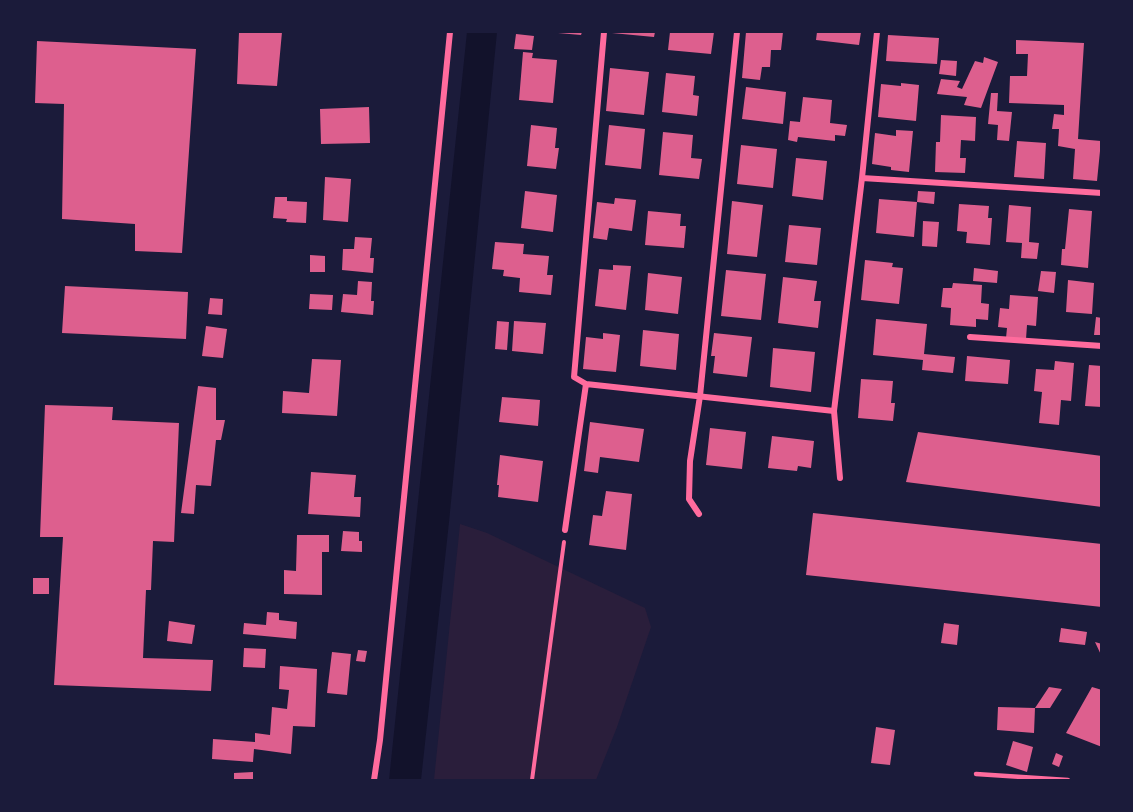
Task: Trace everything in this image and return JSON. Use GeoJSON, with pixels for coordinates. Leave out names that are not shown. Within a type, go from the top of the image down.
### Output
{"type":"FeatureCollection","features":[{"type":"Feature","properties":{"kind":"street"},"geometry":{"type":"LineString","coordinates":[[374,780],[450,32]]}},
{"type":"Feature","properties":{"kind":"street"},"geometry":{"type":"LineString","coordinates":[[604,32],[574,377],[586,384],[834,411]]}},
{"type":"Feature","properties":{"kind":"street"},"geometry":{"type":"LineString","coordinates":[[699,514],[689,499],[690,461],[700,396],[737,32]]}},
{"type":"Feature","properties":{"kind":"street"},"geometry":{"type":"LineString","coordinates":[[840,478],[834,411],[877,32]]}},
{"type":"Feature","properties":{"kind":"street"},"geometry":{"type":"LineString","coordinates":[[862,178],[1101,193]]}},
{"type":"Feature","properties":{"kind":"street"},"geometry":{"type":"LineString","coordinates":[[970,337],[1101,346]]}},
{"type":"Feature","properties":{"kind":"street"},"geometry":{"type":"LineString","coordinates":[[565,530],[586,384]]}},
{"type":"Feature","properties":{"kind":"lane"},"geometry":{"type":"LineString","coordinates":[[976,774],[1068,780]]}},
{"type":"Feature","properties":{"kind":"path"},"geometry":{"type":"LineString","coordinates":[[532,780],[565,530]]}},
{"type":"Feature","properties":{"kind":"shaded area"},"geometry":{"type":"Polygon","coordinates":[[[467,32],[497,32],[449,522],[421,780],[389,780],[467,32]]]}},
{"type":"Feature","properties":{"kind":"shaded area"},"geometry":{"type":"Polygon","coordinates":[[[460,524],[487,533],[645,608],[651,627],[617,727],[596,780],[434,780],[460,524]]]}},
{"type":"Feature","properties":{"kind":"building"},"geometry":{"type":"Polygon","coordinates":[[[239,32],[282,32],[277,86],[237,84],[239,32]]]}},
{"type":"Feature","properties":{"kind":"building"},"geometry":{"type":"Polygon","coordinates":[[[558,32],[582,32],[581,35],[558,32]]]}},
{"type":"Feature","properties":{"kind":"building"},"geometry":{"type":"Polygon","coordinates":[[[612,32],[655,32],[654,37],[612,32]]]}},
{"type":"Feature","properties":{"kind":"building"},"geometry":{"type":"Polygon","coordinates":[[[670,32],[714,32],[711,54],[668,50],[670,32]]]}},
{"type":"Feature","properties":{"kind":"building"},"geometry":{"type":"Polygon","coordinates":[[[746,32],[783,32],[781,50],[771,50],[770,67],[762,67],[760,80],[742,78],[746,32]]]}},
{"type":"Feature","properties":{"kind":"building"},"geometry":{"type":"Polygon","coordinates":[[[817,32],[861,32],[859,45],[816,40],[817,32]]]}},
{"type":"Feature","properties":{"kind":"building"},"geometry":{"type":"Polygon","coordinates":[[[516,34],[534,36],[532,50],[514,49],[516,34]]]}},
{"type":"Feature","properties":{"kind":"building"},"geometry":{"type":"Polygon","coordinates":[[[888,35],[939,38],[937,64],[886,61],[888,35]]]}},
{"type":"Feature","properties":{"kind":"building"},"geometry":{"type":"Polygon","coordinates":[[[1016,40],[1084,43],[1078,139],[1101,141],[1097,181],[1073,179],[1075,149],[1058,146],[1059,129],[1052,129],[1054,114],[1064,115],[1064,105],[1009,103],[1010,76],[1027,76],[1028,54],[1016,54],[1016,40]]]}},
{"type":"Feature","properties":{"kind":"building"},"geometry":{"type":"Polygon","coordinates":[[[37,41],[196,49],[182,253],[135,251],[135,224],[62,219],[64,104],[35,103],[37,41]]]}},
{"type":"Feature","properties":{"kind":"building"},"geometry":{"type":"Polygon","coordinates":[[[523,52],[533,53],[532,58],[557,60],[553,103],[519,100],[523,52]]]}},
{"type":"Feature","properties":{"kind":"building"},"geometry":{"type":"Polygon","coordinates":[[[984,57],[998,62],[981,108],[964,105],[967,97],[937,94],[941,79],[960,81],[957,87],[962,89],[975,61],[983,63],[984,57]]]}},
{"type":"Feature","properties":{"kind":"building"},"geometry":{"type":"Polygon","coordinates":[[[941,60],[957,61],[956,76],[939,74],[941,60]]]}},
{"type":"Feature","properties":{"kind":"building"},"geometry":{"type":"Polygon","coordinates":[[[610,68],[649,72],[644,115],[606,111],[610,68]]]}},
{"type":"Feature","properties":{"kind":"building"},"geometry":{"type":"Polygon","coordinates":[[[666,73],[695,76],[693,95],[699,96],[697,116],[662,112],[666,73]]]}},
{"type":"Feature","properties":{"kind":"building"},"geometry":{"type":"Polygon","coordinates":[[[901,83],[919,85],[916,121],[878,117],[881,84],[901,86],[901,83]]]}},
{"type":"Feature","properties":{"kind":"building"},"geometry":{"type":"Polygon","coordinates":[[[746,87],[786,92],[783,124],[742,119],[746,87]]]}},
{"type":"Feature","properties":{"kind":"building"},"geometry":{"type":"Polygon","coordinates":[[[991,93],[998,93],[997,111],[1012,112],[1009,141],[997,140],[998,125],[988,124],[991,93]]]}},
{"type":"Feature","properties":{"kind":"building"},"geometry":{"type":"Polygon","coordinates":[[[803,97],[832,100],[830,123],[847,125],[845,136],[835,135],[835,141],[798,137],[797,142],[788,140],[790,121],[800,122],[803,97]]]}},
{"type":"Feature","properties":{"kind":"building"},"geometry":{"type":"Polygon","coordinates":[[[369,107],[370,143],[321,144],[320,109],[369,107]]]}},
{"type":"Feature","properties":{"kind":"building"},"geometry":{"type":"Polygon","coordinates":[[[941,115],[976,117],[975,141],[961,140],[960,158],[966,158],[965,173],[935,172],[936,142],[940,142],[941,115]]]}},
{"type":"Feature","properties":{"kind":"building"},"geometry":{"type":"Polygon","coordinates":[[[531,125],[557,128],[555,148],[559,148],[556,169],[527,166],[531,125]]]}},
{"type":"Feature","properties":{"kind":"building"},"geometry":{"type":"Polygon","coordinates":[[[609,125],[645,129],[641,169],[605,165],[609,125]]]}},
{"type":"Feature","properties":{"kind":"building"},"geometry":{"type":"Polygon","coordinates":[[[896,130],[913,131],[909,172],[891,170],[891,167],[872,164],[875,133],[896,136],[896,130]]]}},
{"type":"Feature","properties":{"kind":"building"},"geometry":{"type":"Polygon","coordinates":[[[663,132],[693,135],[691,158],[702,159],[699,179],[659,175],[663,132]]]}},
{"type":"Feature","properties":{"kind":"building"},"geometry":{"type":"Polygon","coordinates":[[[1017,141],[1046,143],[1044,179],[1014,177],[1017,141]]]}},
{"type":"Feature","properties":{"kind":"building"},"geometry":{"type":"Polygon","coordinates":[[[741,145],[777,149],[773,188],[737,184],[741,145]]]}},
{"type":"Feature","properties":{"kind":"building"},"geometry":{"type":"Polygon","coordinates":[[[796,158],[827,161],[823,200],[792,196],[796,158]]]}},
{"type":"Feature","properties":{"kind":"building"},"geometry":{"type":"Polygon","coordinates":[[[325,177],[351,179],[348,222],[323,220],[325,177]]]}},
{"type":"Feature","properties":{"kind":"building"},"geometry":{"type":"Polygon","coordinates":[[[525,191],[557,195],[553,232],[521,228],[525,191]]]}},
{"type":"Feature","properties":{"kind":"building"},"geometry":{"type":"Polygon","coordinates":[[[918,191],[935,192],[934,204],[917,202],[918,191]]]}},
{"type":"Feature","properties":{"kind":"building"},"geometry":{"type":"Polygon","coordinates":[[[275,197],[287,197],[287,201],[307,202],[306,223],[286,222],[287,219],[273,218],[275,197]]]}},
{"type":"Feature","properties":{"kind":"building"},"geometry":{"type":"Polygon","coordinates":[[[615,198],[636,200],[632,231],[609,228],[607,240],[593,238],[597,202],[614,204],[615,198]]]}},
{"type":"Feature","properties":{"kind":"building"},"geometry":{"type":"Polygon","coordinates":[[[879,199],[917,202],[914,237],[876,233],[879,199]]]}},
{"type":"Feature","properties":{"kind":"building"},"geometry":{"type":"Polygon","coordinates":[[[732,201],[763,205],[757,257],[727,254],[732,201]]]}},
{"type":"Feature","properties":{"kind":"building"},"geometry":{"type":"Polygon","coordinates":[[[959,204],[989,206],[988,218],[992,218],[990,245],[966,243],[967,232],[957,231],[959,204]]]}},
{"type":"Feature","properties":{"kind":"building"},"geometry":{"type":"Polygon","coordinates":[[[1009,205],[1031,207],[1029,242],[1039,243],[1037,259],[1021,258],[1022,243],[1006,242],[1009,205]]]}},
{"type":"Feature","properties":{"kind":"building"},"geometry":{"type":"Polygon","coordinates":[[[1069,209],[1092,211],[1088,268],[1061,265],[1069,209]]]}},
{"type":"Feature","properties":{"kind":"building"},"geometry":{"type":"Polygon","coordinates":[[[648,211],[681,214],[680,226],[686,226],[684,248],[645,245],[648,211]]]}},
{"type":"Feature","properties":{"kind":"building"},"geometry":{"type":"Polygon","coordinates":[[[923,221],[939,222],[937,247],[922,246],[923,221]]]}},
{"type":"Feature","properties":{"kind":"building"},"geometry":{"type":"Polygon","coordinates":[[[789,225],[821,228],[817,265],[785,262],[789,225]]]}},
{"type":"Feature","properties":{"kind":"building"},"geometry":{"type":"Polygon","coordinates":[[[355,237],[372,238],[370,258],[374,258],[373,273],[342,270],[343,249],[354,249],[355,237]]]}},
{"type":"Feature","properties":{"kind":"building"},"geometry":{"type":"Polygon","coordinates":[[[495,242],[524,244],[523,254],[549,256],[547,275],[553,275],[551,295],[519,292],[520,278],[503,276],[504,270],[492,269],[495,242]]]}},
{"type":"Feature","properties":{"kind":"building"},"geometry":{"type":"Polygon","coordinates":[[[310,255],[325,256],[325,272],[310,272],[310,255]]]}},
{"type":"Feature","properties":{"kind":"building"},"geometry":{"type":"Polygon","coordinates":[[[865,260],[893,263],[892,267],[903,268],[899,304],[861,300],[865,260]]]}},
{"type":"Feature","properties":{"kind":"building"},"geometry":{"type":"Polygon","coordinates":[[[613,265],[631,266],[626,310],[595,306],[599,269],[613,270],[613,265]]]}},
{"type":"Feature","properties":{"kind":"building"},"geometry":{"type":"Polygon","coordinates":[[[974,268],[998,271],[997,283],[973,281],[974,268]]]}},
{"type":"Feature","properties":{"kind":"building"},"geometry":{"type":"Polygon","coordinates":[[[726,270],[766,274],[761,320],[721,316],[726,270]]]}},
{"type":"Feature","properties":{"kind":"building"},"geometry":{"type":"Polygon","coordinates":[[[1041,271],[1056,272],[1054,293],[1038,291],[1041,271]]]}},
{"type":"Feature","properties":{"kind":"building"},"geometry":{"type":"Polygon","coordinates":[[[648,273],[682,277],[678,314],[645,310],[648,273]]]}},
{"type":"Feature","properties":{"kind":"building"},"geometry":{"type":"Polygon","coordinates":[[[783,277],[817,281],[814,301],[821,301],[818,328],[778,323],[783,277]]]}},
{"type":"Feature","properties":{"kind":"building"},"geometry":{"type":"Polygon","coordinates":[[[1068,280],[1094,283],[1092,314],[1066,312],[1068,280]]]}},
{"type":"Feature","properties":{"kind":"building"},"geometry":{"type":"Polygon","coordinates":[[[358,281],[372,282],[373,315],[341,312],[343,294],[357,295],[358,281]]]}},
{"type":"Feature","properties":{"kind":"building"},"geometry":{"type":"Polygon","coordinates":[[[953,283],[982,285],[981,303],[989,304],[988,320],[976,319],[976,327],[950,325],[951,308],[941,307],[943,288],[952,288],[953,283]]]}},
{"type":"Feature","properties":{"kind":"building"},"geometry":{"type":"Polygon","coordinates":[[[65,286],[188,292],[186,339],[62,333],[65,286]]]}},
{"type":"Feature","properties":{"kind":"building"},"geometry":{"type":"Polygon","coordinates":[[[310,294],[333,295],[332,310],[309,309],[310,294]]]}},
{"type":"Feature","properties":{"kind":"building"},"geometry":{"type":"Polygon","coordinates":[[[1010,295],[1038,297],[1036,326],[1027,325],[1026,339],[1006,338],[1007,328],[998,327],[1000,308],[1009,309],[1010,295]]]}},
{"type":"Feature","properties":{"kind":"building"},"geometry":{"type":"Polygon","coordinates":[[[210,298],[223,299],[222,315],[208,314],[210,298]]]}},
{"type":"Feature","properties":{"kind":"building"},"geometry":{"type":"Polygon","coordinates":[[[1096,317],[1102,318],[1102,335],[1094,335],[1096,317]]]}},
{"type":"Feature","properties":{"kind":"building"},"geometry":{"type":"Polygon","coordinates":[[[876,319],[927,324],[924,354],[955,357],[953,373],[922,370],[923,360],[873,355],[876,319]]]}},
{"type":"Feature","properties":{"kind":"building"},"geometry":{"type":"Polygon","coordinates":[[[497,321],[509,322],[507,350],[495,349],[497,321]]]}},
{"type":"Feature","properties":{"kind":"building"},"geometry":{"type":"Polygon","coordinates":[[[514,321],[546,323],[543,354],[512,351],[514,321]]]}},
{"type":"Feature","properties":{"kind":"building"},"geometry":{"type":"Polygon","coordinates":[[[206,326],[227,329],[223,358],[202,356],[206,326]]]}},
{"type":"Feature","properties":{"kind":"building"},"geometry":{"type":"Polygon","coordinates":[[[643,330],[679,334],[676,370],[640,366],[643,330]]]}},
{"type":"Feature","properties":{"kind":"building"},"geometry":{"type":"Polygon","coordinates":[[[603,333],[620,335],[616,372],[583,369],[586,337],[603,339],[603,333]]]}},
{"type":"Feature","properties":{"kind":"building"},"geometry":{"type":"Polygon","coordinates":[[[714,333],[752,337],[747,377],[713,373],[715,356],[711,356],[714,333]]]}},
{"type":"Feature","properties":{"kind":"building"},"geometry":{"type":"Polygon","coordinates":[[[773,348],[815,352],[811,392],[770,387],[773,348]]]}},
{"type":"Feature","properties":{"kind":"building"},"geometry":{"type":"Polygon","coordinates":[[[967,356],[1010,360],[1008,384],[965,381],[967,356]]]}},
{"type":"Feature","properties":{"kind":"building"},"geometry":{"type":"Polygon","coordinates":[[[312,359],[341,360],[337,416],[282,413],[283,391],[309,393],[312,359]]]}},
{"type":"Feature","properties":{"kind":"building"},"geometry":{"type":"Polygon","coordinates":[[[1055,361],[1074,363],[1071,401],[1061,400],[1059,425],[1039,423],[1042,392],[1034,391],[1036,369],[1054,370],[1055,361]]]}},
{"type":"Feature","properties":{"kind":"building"},"geometry":{"type":"Polygon","coordinates":[[[1089,365],[1102,366],[1102,407],[1085,406],[1089,365]]]}},
{"type":"Feature","properties":{"kind":"building"},"geometry":{"type":"Polygon","coordinates":[[[861,379],[893,381],[891,403],[895,403],[893,421],[858,418],[861,379]]]}},
{"type":"Feature","properties":{"kind":"building"},"geometry":{"type":"Polygon","coordinates":[[[198,386],[216,388],[216,420],[225,420],[221,440],[216,440],[211,486],[196,485],[194,514],[181,513],[198,386]]]}},
{"type":"Feature","properties":{"kind":"building"},"geometry":{"type":"Polygon","coordinates":[[[502,397],[540,400],[538,426],[499,422],[502,397]]]}},
{"type":"Feature","properties":{"kind":"building"},"geometry":{"type":"Polygon","coordinates":[[[45,405],[113,407],[112,420],[179,423],[174,542],[153,541],[151,590],[146,590],[143,658],[213,660],[211,691],[54,685],[63,537],[40,537],[45,405]]]}},
{"type":"Feature","properties":{"kind":"building"},"geometry":{"type":"Polygon","coordinates":[[[590,422],[644,429],[639,462],[600,457],[598,473],[584,471],[590,422]]]}},
{"type":"Feature","properties":{"kind":"building"},"geometry":{"type":"Polygon","coordinates":[[[710,428],[746,432],[742,469],[706,465],[710,428]]]}},
{"type":"Feature","properties":{"kind":"building"},"geometry":{"type":"Polygon","coordinates":[[[918,432],[1102,456],[1102,507],[906,482],[918,432]]]}},
{"type":"Feature","properties":{"kind":"building"},"geometry":{"type":"Polygon","coordinates":[[[772,436],[814,441],[811,468],[798,466],[797,471],[768,468],[772,436]]]}},
{"type":"Feature","properties":{"kind":"building"},"geometry":{"type":"Polygon","coordinates":[[[500,455],[543,461],[538,502],[498,497],[500,455]]]}},
{"type":"Feature","properties":{"kind":"building"},"geometry":{"type":"Polygon","coordinates":[[[311,472],[356,475],[354,497],[361,497],[360,517],[308,514],[311,472]]]}},
{"type":"Feature","properties":{"kind":"building"},"geometry":{"type":"Polygon","coordinates":[[[606,491],[632,494],[626,550],[589,545],[593,515],[602,516],[606,491]]]}},
{"type":"Feature","properties":{"kind":"building"},"geometry":{"type":"Polygon","coordinates":[[[813,513],[1102,544],[1102,607],[806,575],[813,513]]]}},
{"type":"Feature","properties":{"kind":"building"},"geometry":{"type":"Polygon","coordinates":[[[343,531],[359,532],[362,552],[341,551],[343,531]]]}},
{"type":"Feature","properties":{"kind":"building"},"geometry":{"type":"Polygon","coordinates":[[[297,535],[329,535],[329,552],[322,552],[322,595],[284,594],[284,570],[296,571],[297,535]]]}},
{"type":"Feature","properties":{"kind":"building"},"geometry":{"type":"Polygon","coordinates":[[[32,578],[49,578],[49,594],[32,594],[32,578]]]}},
{"type":"Feature","properties":{"kind":"building"},"geometry":{"type":"Polygon","coordinates":[[[267,612],[279,613],[279,620],[297,622],[296,639],[243,634],[244,623],[266,625],[267,612]]]}},
{"type":"Feature","properties":{"kind":"building"},"geometry":{"type":"Polygon","coordinates":[[[169,621],[195,625],[192,644],[167,641],[169,621]]]}},
{"type":"Feature","properties":{"kind":"building"},"geometry":{"type":"Polygon","coordinates":[[[944,623],[959,625],[957,645],[941,643],[944,623]]]}},
{"type":"Feature","properties":{"kind":"building"},"geometry":{"type":"Polygon","coordinates":[[[1061,628],[1087,632],[1085,645],[1059,642],[1061,628]]]}},
{"type":"Feature","properties":{"kind":"building"},"geometry":{"type":"Polygon","coordinates":[[[1095,642],[1102,644],[1102,657],[1095,642]]]}},
{"type":"Feature","properties":{"kind":"building"},"geometry":{"type":"Polygon","coordinates":[[[244,648],[266,649],[265,668],[243,667],[244,648]]]}},
{"type":"Feature","properties":{"kind":"building"},"geometry":{"type":"Polygon","coordinates":[[[358,650],[367,651],[365,662],[356,661],[358,650]]]}},
{"type":"Feature","properties":{"kind":"building"},"geometry":{"type":"Polygon","coordinates":[[[332,652],[351,654],[347,695],[327,693],[332,652]]]}},
{"type":"Feature","properties":{"kind":"building"},"geometry":{"type":"Polygon","coordinates":[[[280,666],[317,669],[315,727],[293,726],[291,754],[254,749],[253,762],[212,759],[213,739],[255,742],[255,733],[270,735],[272,707],[287,709],[289,690],[279,689],[280,666]]]}},
{"type":"Feature","properties":{"kind":"building"},"geometry":{"type":"Polygon","coordinates":[[[1049,687],[1062,689],[1050,708],[1035,708],[1049,687]]]}},
{"type":"Feature","properties":{"kind":"building"},"geometry":{"type":"Polygon","coordinates":[[[1092,687],[1102,690],[1102,747],[1066,733],[1092,687]]]}},
{"type":"Feature","properties":{"kind":"building"},"geometry":{"type":"Polygon","coordinates":[[[998,707],[1035,708],[1034,733],[997,730],[998,707]]]}},
{"type":"Feature","properties":{"kind":"building"},"geometry":{"type":"Polygon","coordinates":[[[876,727],[895,730],[890,765],[871,763],[876,727]]]}},
{"type":"Feature","properties":{"kind":"building"},"geometry":{"type":"Polygon","coordinates":[[[1013,741],[1033,747],[1027,772],[1006,765],[1013,741]]]}},
{"type":"Feature","properties":{"kind":"building"},"geometry":{"type":"Polygon","coordinates":[[[1056,753],[1063,756],[1059,767],[1052,764],[1056,753]]]}},
{"type":"Feature","properties":{"kind":"building"},"geometry":{"type":"Polygon","coordinates":[[[253,772],[253,780],[234,780],[234,773],[253,772]]]}}]}
